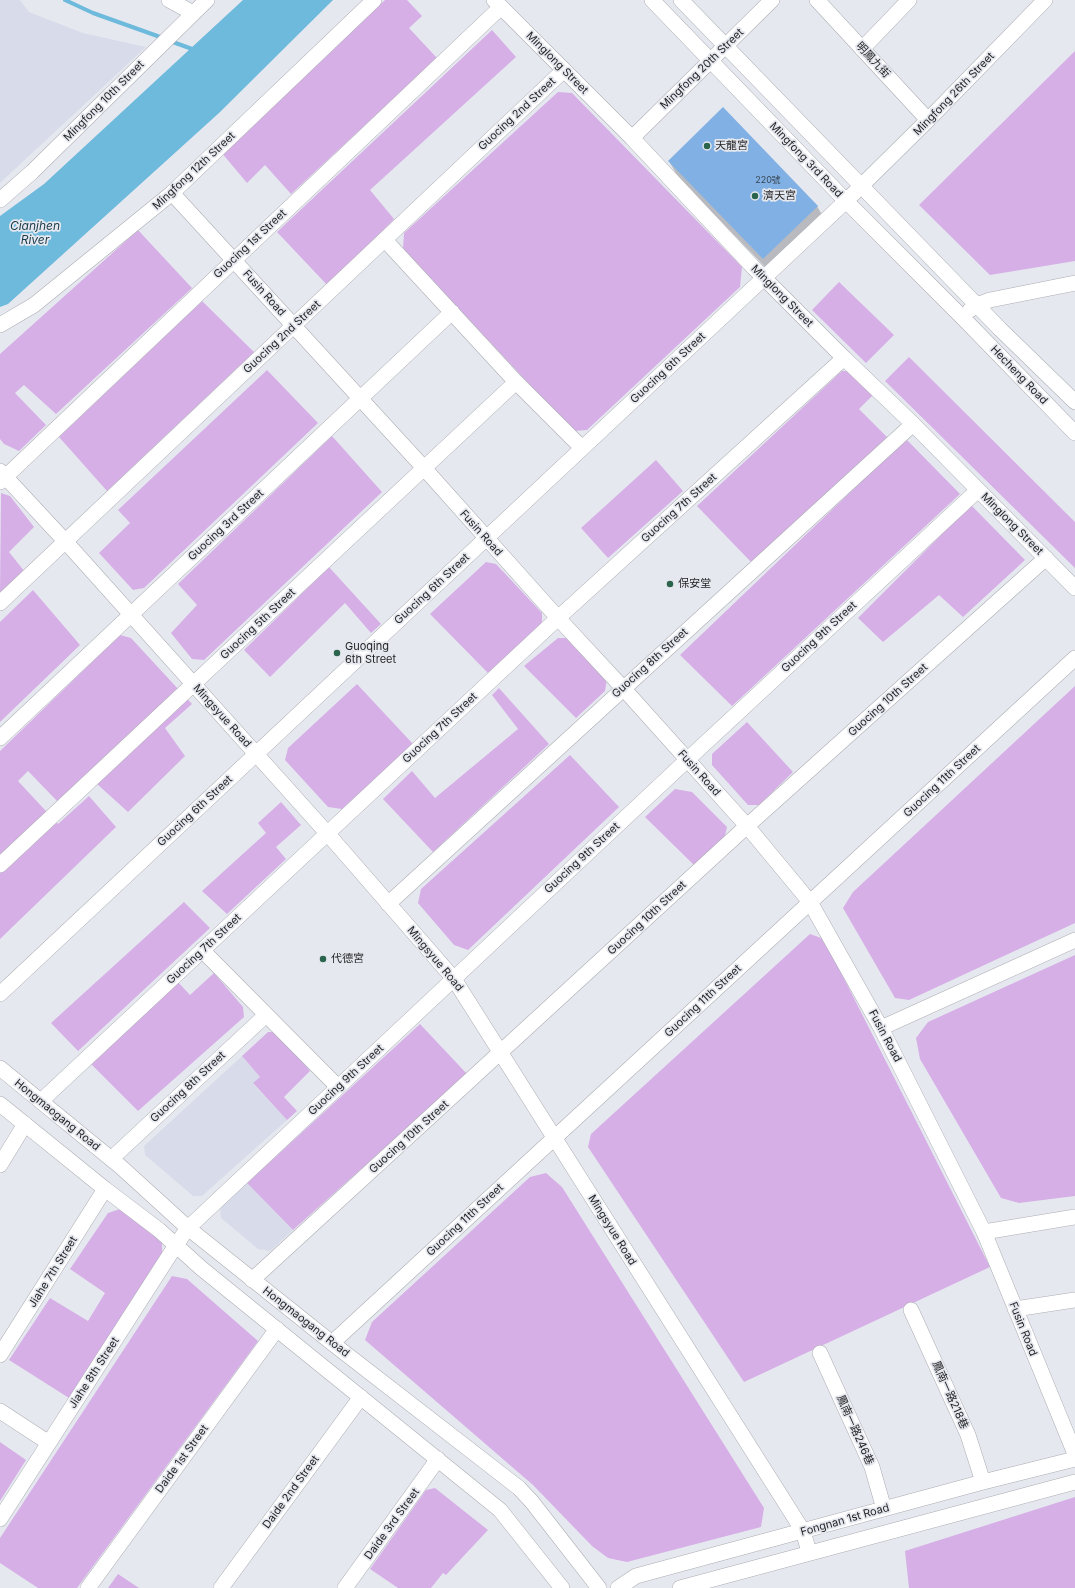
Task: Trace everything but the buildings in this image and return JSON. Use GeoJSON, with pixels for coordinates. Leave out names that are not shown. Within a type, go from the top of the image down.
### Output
{"type":"FeatureCollection","features":[{"type":"Feature","properties":{"kind":"street"},"geometry":{"type":"LineString","coordinates":[[169,0],[193,13]]}},
{"type":"Feature","properties":{"kind":"street","name":"Mingfong 10th Street"},"geometry":{"type":"LineString","coordinates":[[0,200],[32,172],[206,0]]}},
{"type":"Feature","properties":{"kind":"street","name":"Mingfong 12th Street"},"geometry":{"type":"LineString","coordinates":[[0,325],[34,305],[172,193],[374,0]]}},
{"type":"Feature","properties":{"kind":"street","name":"Mingfong 3rd Road"},"geometry":{"type":"LineString","coordinates":[[652,0],[846,201],[962,317]]}},
{"type":"Feature","properties":{"kind":"street","name":"Mingfong 3rd Road"},"geometry":{"type":"LineString","coordinates":[[681,0],[977,305]]}},
{"type":"Feature","properties":{"kind":"street","name":"Mingfong 20th Street"},"geometry":{"type":"LineString","coordinates":[[632,138],[772,0]]}},
{"type":"Feature","properties":{"kind":"street","name":"明鳳九街"},"geometry":{"type":"LineString","coordinates":[[817,0],[928,120]]}},
{"type":"Feature","properties":{"kind":"street"},"geometry":{"type":"LineString","coordinates":[[862,49],[909,0]]}},
{"type":"Feature","properties":{"kind":"street","name":"Mingfong 26th Street"},"geometry":{"type":"LineString","coordinates":[[846,201],[928,120],[1045,0]]}},
{"type":"Feature","properties":{"kind":"street","name":"Minglong Street"},"geometry":{"type":"LineString","coordinates":[[497,4],[632,138],[765,278],[844,358],[913,424],[1075,588]]}},
{"type":"Feature","properties":{"kind":"street","name":"Guocing 1st Street"},"geometry":{"type":"LineString","coordinates":[[2,476],[234,259],[497,4]]}},
{"type":"Feature","properties":{"kind":"street","name":"Guocing 2nd Street"},"geometry":{"type":"LineString","coordinates":[[0,603],[564,70]]}},
{"type":"Feature","properties":{"kind":"street","name":"Fusin Road"},"geometry":{"type":"LineString","coordinates":[[172,193],[234,259],[424,468],[486,539],[623,688],[686,760],[747,826],[810,902],[881,1028],[984,1232],[1075,1454]]}},
{"type":"Feature","properties":{"kind":"street","name":"Guocing 6th Street"},"geometry":{"type":"LineString","coordinates":[[0,994],[846,201]]}},
{"type":"Feature","properties":{"kind":"street"},"geometry":{"type":"LineString","coordinates":[[385,240],[516,382],[582,448]]}},
{"type":"Feature","properties":{"kind":"street"},"geometry":{"type":"LineString","coordinates":[[962,317],[977,305],[990,300],[1075,283]]}},
{"type":"Feature","properties":{"kind":"street","name":"Hecheng Road"},"geometry":{"type":"LineString","coordinates":[[977,305],[1075,402]]}},
{"type":"Feature","properties":{"kind":"street","name":"Guocing 3rd Street"},"geometry":{"type":"LineString","coordinates":[[0,738],[452,312]]}},
{"type":"Feature","properties":{"kind":"street","name":"Hecheng Road"},"geometry":{"type":"LineString","coordinates":[[962,317],[1075,433]]}},
{"type":"Feature","properties":{"kind":"street","name":"Guocing 7th Street"},"geometry":{"type":"LineString","coordinates":[[41,1101],[558,618],[844,358]]}},
{"type":"Feature","properties":{"kind":"street","name":"Guocing 5th Street"},"geometry":{"type":"LineString","coordinates":[[0,865],[516,382]]}},
{"type":"Feature","properties":{"kind":"street","name":"Guocing 8th Street"},"geometry":{"type":"LineString","coordinates":[[388,904],[913,424]]}},
{"type":"Feature","properties":{"kind":"street","name":"Mingsyue Road"},"geometry":{"type":"LineString","coordinates":[[2,476],[66,541],[328,833],[454,979],[803,1532],[809,1552]]}},
{"type":"Feature","properties":{"kind":"street","name":"Guocing 9th Street"},"geometry":{"type":"LineString","coordinates":[[188,1228],[686,760],[978,490]]}},
{"type":"Feature","properties":{"kind":"street","name":"Guocing 10th Street"},"geometry":{"type":"LineString","coordinates":[[252,1280],[747,826],[1046,558]]}},
{"type":"Feature","properties":{"kind":"street","name":"Guocing 11th Street"},"geometry":{"type":"LineString","coordinates":[[332,1343],[1075,658]]}},
{"type":"Feature","properties":{"kind":"street"},"geometry":{"type":"LineString","coordinates":[[881,1028],[1075,940]]}},
{"type":"Feature","properties":{"kind":"street"},"geometry":{"type":"LineString","coordinates":[[202,950],[338,1087]]}},
{"type":"Feature","properties":{"kind":"street","name":"Guocing 8th Street"},"geometry":{"type":"LineString","coordinates":[[111,1159],[266,1015]]}},
{"type":"Feature","properties":{"kind":"street","name":"Hongmaogang Road"},"geometry":{"type":"LineString","coordinates":[[0,1068],[111,1159],[188,1228],[252,1280],[519,1488],[532,1502],[599,1588]]}},
{"type":"Feature","properties":{"kind":"street","name":"Hongmaogang Road"},"geometry":{"type":"LineString","coordinates":[[0,1104],[105,1189],[159,1230],[201,1268],[500,1510],[562,1588]]}},
{"type":"Feature","properties":{"kind":"street"},"geometry":{"type":"LineString","coordinates":[[0,1165],[25,1124]]}},
{"type":"Feature","properties":{"kind":"street","name":"Jiahe 7th Street"},"geometry":{"type":"LineString","coordinates":[[0,1355],[105,1189]]}},
{"type":"Feature","properties":{"kind":"street"},"geometry":{"type":"LineString","coordinates":[[984,1232],[1075,1217]]}},
{"type":"Feature","properties":{"kind":"street","name":"Jiahe 8th Street"},"geometry":{"type":"LineString","coordinates":[[0,1519],[188,1228]]}},
{"type":"Feature","properties":{"kind":"street"},"geometry":{"type":"LineString","coordinates":[[1015,1309],[1075,1300]]}},
{"type":"Feature","properties":{"kind":"street","name":"鳳南一路218巷"},"geometry":{"type":"LineString","coordinates":[[911,1310],[968,1435],[983,1482]]}},
{"type":"Feature","properties":{"kind":"street","name":"Daide 1st Street"},"geometry":{"type":"LineString","coordinates":[[88,1588],[277,1329]]}},
{"type":"Feature","properties":{"kind":"street","name":"鳳南一路246巷"},"geometry":{"type":"LineString","coordinates":[[820,1353],[872,1467],[884,1509]]}},
{"type":"Feature","properties":{"kind":"street","name":"Daide 2nd Street"},"geometry":{"type":"LineString","coordinates":[[221,1588],[361,1397]]}},
{"type":"Feature","properties":{"kind":"street"},"geometry":{"type":"LineString","coordinates":[[0,1411],[49,1443]]}},
{"type":"Feature","properties":{"kind":"street","name":"Daide 3rd Street"},"geometry":{"type":"LineString","coordinates":[[345,1588],[438,1459]]}},
{"type":"Feature","properties":{"kind":"street","name":"Fongnan 1st Road"},"geometry":{"type":"LineString","coordinates":[[618,1588],[636,1576],[983,1482],[1075,1459]]}},
{"type":"Feature","properties":{"kind":"street","name":"Fongnan 1st Road"},"geometry":{"type":"LineString","coordinates":[[680,1588],[809,1552],[1075,1482]]}},
{"type":"Feature","properties":{"kind":"shaded area"},"geometry":{"type":"Polygon","coordinates":[[[0,0],[20,0],[29,12],[83,33],[146,47],[0,183],[0,0]]]}},
{"type":"Feature","properties":{"kind":"shaded area"},"geometry":{"type":"Polygon","coordinates":[[[385,0],[407,0],[422,16],[409,28],[437,58],[291,194],[265,165],[247,183],[221,152],[385,0]]]}},
{"type":"Feature","properties":{"kind":"shaded area"},"geometry":{"type":"Polygon","coordinates":[[[492,30],[516,57],[370,190],[394,219],[329,287],[277,232],[492,30]]]}},
{"type":"Feature","properties":{"kind":"shaded area"},"geometry":{"type":"Polygon","coordinates":[[[1075,51],[1075,261],[990,275],[919,205],[1075,51]]]}},
{"type":"Feature","properties":{"kind":"shaded area"},"geometry":{"type":"Polygon","coordinates":[[[558,92],[572,93],[742,267],[740,287],[587,430],[573,431],[403,249],[404,233],[558,92]]]}},
{"type":"Feature","properties":{"kind":"shaded area"},"geometry":{"type":"Polygon","coordinates":[[[138,230],[192,288],[56,414],[24,385],[15,393],[46,425],[19,451],[4,444],[0,439],[0,354],[138,230]]]}},
{"type":"Feature","properties":{"kind":"shaded area"},"geometry":{"type":"Polygon","coordinates":[[[839,282],[894,335],[866,363],[812,310],[839,282]]]}},
{"type":"Feature","properties":{"kind":"shaded area"},"geometry":{"type":"Polygon","coordinates":[[[202,301],[254,352],[107,491],[59,437],[202,301]]]}},
{"type":"Feature","properties":{"kind":"shaded area"},"geometry":{"type":"Polygon","coordinates":[[[909,357],[1075,522],[1075,568],[885,381],[909,357]]]}},
{"type":"Feature","properties":{"kind":"shaded area"},"geometry":{"type":"Polygon","coordinates":[[[267,370],[318,423],[144,588],[133,590],[99,553],[130,523],[118,510],[267,370]]]}},
{"type":"Feature","properties":{"kind":"shaded area"},"geometry":{"type":"Polygon","coordinates":[[[842,371],[851,371],[876,392],[859,409],[888,438],[751,562],[697,506],[842,371]]]}},
{"type":"Feature","properties":{"kind":"shaded area"},"geometry":{"type":"Polygon","coordinates":[[[332,436],[382,492],[204,660],[192,659],[171,633],[197,605],[178,584],[332,436]]]}},
{"type":"Feature","properties":{"kind":"shaded area"},"geometry":{"type":"Polygon","coordinates":[[[906,439],[960,494],[732,706],[680,655],[906,439]]]}},
{"type":"Feature","properties":{"kind":"shaded area"},"geometry":{"type":"Polygon","coordinates":[[[656,460],[683,491],[608,558],[581,528],[656,460]]]}},
{"type":"Feature","properties":{"kind":"shaded area"},"geometry":{"type":"Polygon","coordinates":[[[1,493],[10,496],[34,527],[9,552],[25,572],[0,596],[1,493]]]}},
{"type":"Feature","properties":{"kind":"shaded area"},"geometry":{"type":"Polygon","coordinates":[[[971,505],[1025,560],[963,617],[939,595],[883,642],[858,618],[971,505]]]}},
{"type":"Feature","properties":{"kind":"shaded area"},"geometry":{"type":"Polygon","coordinates":[[[486,562],[496,564],[542,613],[540,629],[488,673],[430,614],[486,562]]]}},
{"type":"Feature","properties":{"kind":"shaded area"},"geometry":{"type":"Polygon","coordinates":[[[329,567],[381,624],[371,633],[345,603],[270,677],[244,650],[329,567]]]}},
{"type":"Feature","properties":{"kind":"shaded area"},"geometry":{"type":"Polygon","coordinates":[[[33,590],[80,645],[0,722],[0,622],[33,590]]]}},
{"type":"Feature","properties":{"kind":"shaded area"},"geometry":{"type":"Polygon","coordinates":[[[120,635],[131,638],[192,704],[165,728],[185,756],[128,812],[86,774],[59,803],[28,771],[18,781],[58,824],[89,796],[116,827],[0,939],[0,751],[120,635]]]}},
{"type":"Feature","properties":{"kind":"shaded area"},"geometry":{"type":"Polygon","coordinates":[[[558,638],[568,638],[607,678],[605,691],[576,718],[524,666],[558,638]]]}},
{"type":"Feature","properties":{"kind":"shaded area"},"geometry":{"type":"Polygon","coordinates":[[[357,684],[413,744],[342,809],[328,807],[285,760],[288,748],[357,684]]]}},
{"type":"Feature","properties":{"kind":"shaded area"},"geometry":{"type":"Polygon","coordinates":[[[1075,686],[1075,923],[909,1000],[895,998],[843,908],[853,892],[1075,686]]]}},
{"type":"Feature","properties":{"kind":"shaded area"},"geometry":{"type":"Polygon","coordinates":[[[499,688],[549,744],[433,852],[383,799],[412,771],[435,798],[518,729],[492,695],[499,688]]]}},
{"type":"Feature","properties":{"kind":"shaded area"},"geometry":{"type":"Polygon","coordinates":[[[747,722],[793,772],[759,805],[748,805],[712,765],[712,754],[747,722]]]}},
{"type":"Feature","properties":{"kind":"shaded area"},"geometry":{"type":"Polygon","coordinates":[[[570,755],[619,807],[468,950],[454,945],[418,903],[421,889],[570,755]]]}},
{"type":"Feature","properties":{"kind":"shaded area"},"geometry":{"type":"Polygon","coordinates":[[[675,789],[692,792],[727,827],[724,840],[696,867],[645,817],[675,789]]]}},
{"type":"Feature","properties":{"kind":"shaded area"},"geometry":{"type":"Polygon","coordinates":[[[281,802],[301,825],[276,847],[286,859],[227,914],[202,891],[266,833],[258,823],[281,802]]]}},
{"type":"Feature","properties":{"kind":"shaded area"},"geometry":{"type":"Polygon","coordinates":[[[184,902],[210,928],[78,1051],[51,1023],[184,902]]]}},
{"type":"Feature","properties":{"kind":"shaded area"},"geometry":{"type":"Polygon","coordinates":[[[810,934],[824,939],[990,1267],[744,1382],[588,1147],[591,1134],[810,934]]]}},
{"type":"Feature","properties":{"kind":"shaded area"},"geometry":{"type":"Polygon","coordinates":[[[1075,955],[1075,1196],[1019,1203],[1001,1198],[920,1059],[916,1038],[928,1022],[1075,955]]]}},
{"type":"Feature","properties":{"kind":"shaded area"},"geometry":{"type":"Polygon","coordinates":[[[214,973],[243,1007],[244,1017],[138,1111],[91,1064],[177,981],[190,995],[214,973]]]}},
{"type":"Feature","properties":{"kind":"shaded area"},"geometry":{"type":"Polygon","coordinates":[[[420,1024],[467,1074],[293,1230],[247,1183],[420,1024]]]}},
{"type":"Feature","properties":{"kind":"shaded area"},"geometry":{"type":"Polygon","coordinates":[[[268,1032],[278,1032],[310,1071],[284,1097],[297,1111],[287,1120],[253,1083],[260,1077],[242,1056],[268,1032]]]}},
{"type":"Feature","properties":{"kind":"shaded area"},"geometry":{"type":"Polygon","coordinates":[[[242,1056],[260,1077],[253,1084],[287,1120],[202,1196],[193,1196],[145,1155],[144,1146],[242,1056]]]}},
{"type":"Feature","properties":{"kind":"shaded area"},"geometry":{"type":"Polygon","coordinates":[[[546,1173],[562,1187],[764,1508],[761,1527],[627,1562],[608,1558],[592,1546],[533,1485],[365,1340],[372,1322],[530,1177],[546,1173]]]}},
{"type":"Feature","properties":{"kind":"shaded area"},"geometry":{"type":"Polygon","coordinates":[[[247,1183],[293,1230],[270,1251],[258,1249],[221,1218],[220,1207],[247,1183]]]}},
{"type":"Feature","properties":{"kind":"shaded area"},"geometry":{"type":"Polygon","coordinates":[[[120,1209],[162,1242],[162,1256],[69,1398],[9,1360],[50,1298],[88,1321],[105,1293],[70,1269],[108,1213],[120,1209]]]}},
{"type":"Feature","properties":{"kind":"shaded area"},"geometry":{"type":"Polygon","coordinates":[[[172,1276],[187,1279],[258,1341],[77,1588],[38,1588],[0,1563],[0,1538],[172,1276]]]}},
{"type":"Feature","properties":{"kind":"shaded area"},"geometry":{"type":"Polygon","coordinates":[[[0,1442],[26,1460],[0,1501],[0,1442]]]}},
{"type":"Feature","properties":{"kind":"shaded area"},"geometry":{"type":"Polygon","coordinates":[[[435,1488],[488,1530],[446,1575],[443,1573],[431,1588],[398,1588],[370,1569],[426,1490],[435,1488]]]}},
{"type":"Feature","properties":{"kind":"shaded area"},"geometry":{"type":"Polygon","coordinates":[[[1075,1497],[1075,1588],[909,1588],[905,1551],[1075,1497]]]}},
{"type":"Feature","properties":{"kind":"shaded area"},"geometry":{"type":"Polygon","coordinates":[[[118,1574],[139,1588],[108,1588],[118,1574]]]}},
{"type":"Feature","properties":{"kind":"water","name":"Cianjhen River"},"geometry":{"type":"Polygon","coordinates":[[[243,0],[333,0],[219,113],[8,304],[0,307],[0,216],[44,184],[243,0]]]}},
{"type":"Feature","properties":{"kind":"waterway"},"geometry":{"type":"LineString","coordinates":[[65,0],[93,13],[163,38]]}},
{"type":"Feature","properties":{"kind":"waterway"},"geometry":{"type":"LineString","coordinates":[[170,41],[195,50]]}},
{"type":"Feature","properties":{"kind":"place","name":"天龍宮"},"geometry":{"type":"Point","coordinates":[707,146]}},
{"type":"Feature","properties":{"kind":"place","name":"濟天宮"},"geometry":{"type":"Point","coordinates":[755,196]}},
{"type":"Feature","properties":{"kind":"place","name":"保安堂"},"geometry":{"type":"Point","coordinates":[670,584]}},
{"type":"Feature","properties":{"kind":"place","name":"Guoqing 6th Street"},"geometry":{"type":"Point","coordinates":[337,653]}},
{"type":"Feature","properties":{"kind":"place","name":"代德宮"},"geometry":{"type":"Point","coordinates":[323,959]}}]}
